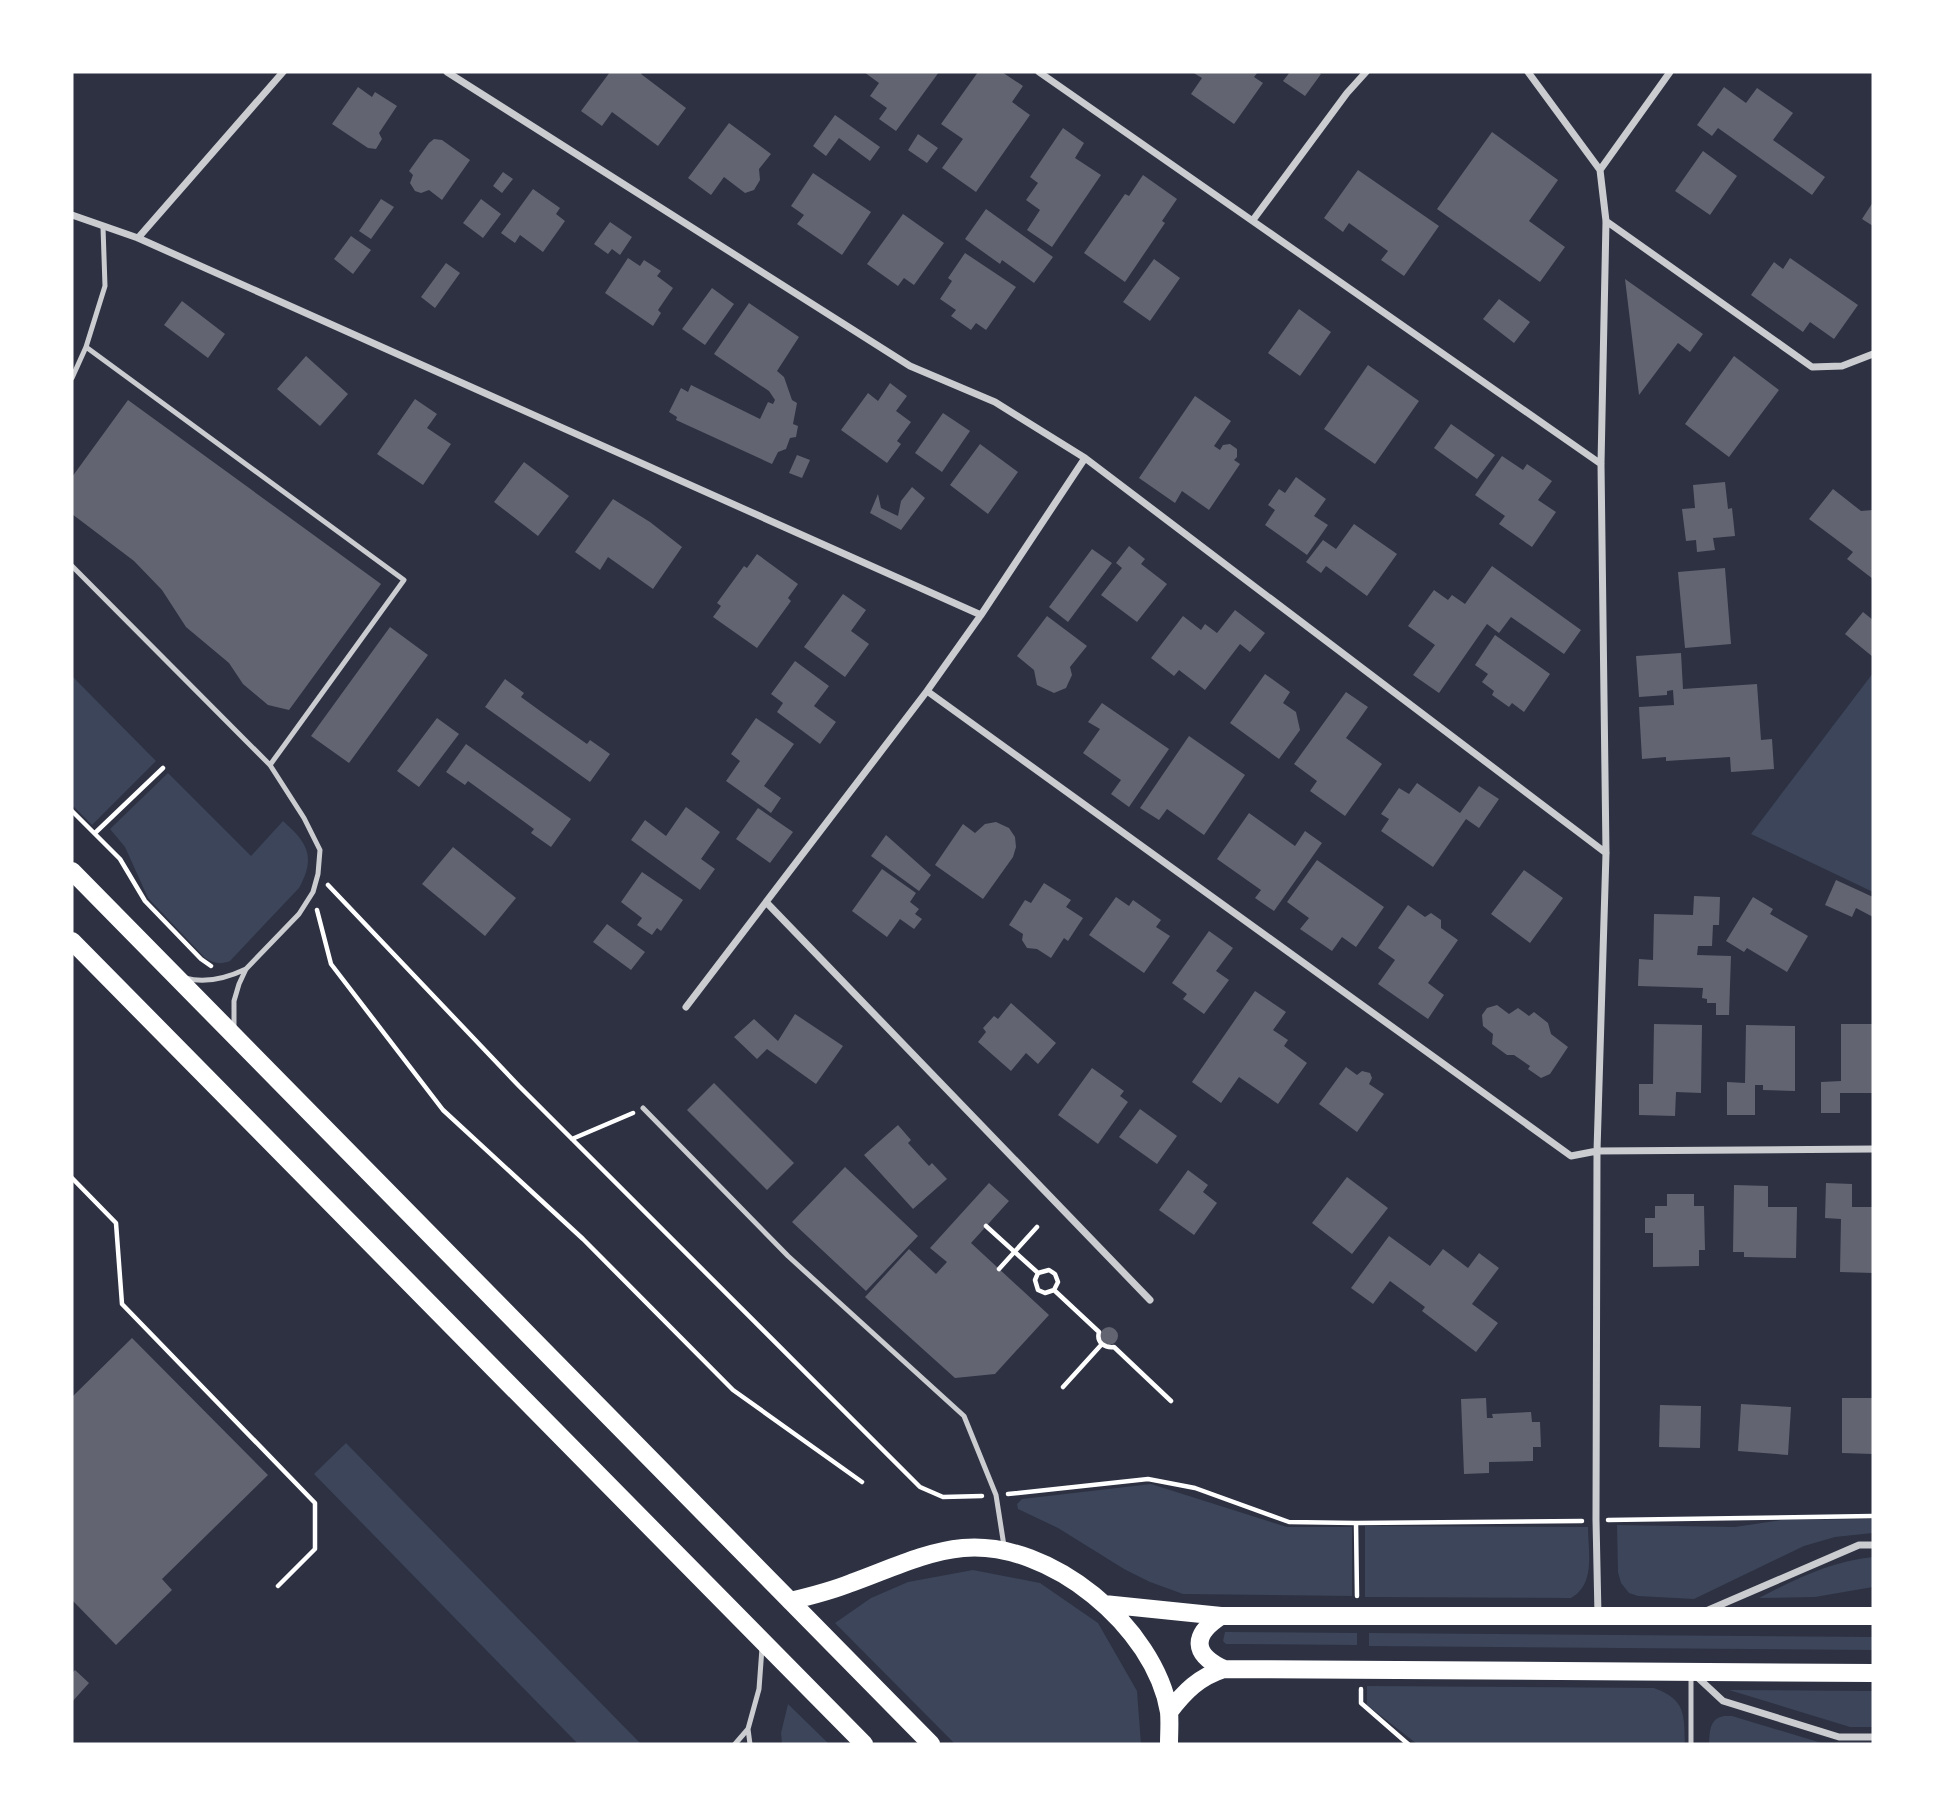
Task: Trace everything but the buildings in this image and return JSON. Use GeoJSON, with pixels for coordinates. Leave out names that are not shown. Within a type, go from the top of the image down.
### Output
{"type":"FeatureCollection","features":[{"type":"Feature","properties":{"kind":"main road"},"geometry":{"type":"LineString","coordinates":[[72,871],[931,1744]]}},
{"type":"Feature","properties":{"kind":"main road"},"geometry":{"type":"LineString","coordinates":[[72,941],[864,1744]]}},
{"type":"Feature","properties":{"kind":"main road"},"geometry":{"type":"LineString","coordinates":[[790,1601],[822,1594],[918,1557],[964,1548],[1004,1550],[1037,1561],[1071,1578],[1104,1604],[1131,1632],[1156,1672],[1169,1712],[1169,1744]]}},
{"type":"Feature","properties":{"kind":"main road"},"geometry":{"type":"LineString","coordinates":[[1104,1604],[1221,1616],[1873,1616]]}},
{"type":"Feature","properties":{"kind":"main road"},"geometry":{"type":"LineString","coordinates":[[1221,1616],[1208,1624],[1199,1645],[1203,1656],[1224,1669]]}},
{"type":"Feature","properties":{"kind":"main road"},"geometry":{"type":"LineString","coordinates":[[1169,1712],[1187,1689],[1209,1674],[1224,1669],[1873,1673]]}},
{"type":"Feature","properties":{"kind":"street"},"geometry":{"type":"LineString","coordinates":[[138,239],[283,72]]}},
{"type":"Feature","properties":{"kind":"street"},"geometry":{"type":"LineString","coordinates":[[447,72],[910,366],[995,402],[1085,458],[1606,853]]}},
{"type":"Feature","properties":{"kind":"street"},"geometry":{"type":"LineString","coordinates":[[1040,72],[1601,464]]}},
{"type":"Feature","properties":{"kind":"street"},"geometry":{"type":"LineString","coordinates":[[1253,220],[1347,93],[1366,72]]}},
{"type":"Feature","properties":{"kind":"street"},"geometry":{"type":"LineString","coordinates":[[1528,72],[1600,170],[1606,221],[1601,464],[1606,853],[1597,1152],[1598,1616]]}},
{"type":"Feature","properties":{"kind":"street"},"geometry":{"type":"LineString","coordinates":[[1600,170],[1671,72]]}},
{"type":"Feature","properties":{"kind":"street"},"geometry":{"type":"LineString","coordinates":[[72,215],[138,239],[981,615]]}},
{"type":"Feature","properties":{"kind":"street"},"geometry":{"type":"LineString","coordinates":[[1606,221],[1812,367],[1842,366],[1873,354]]}},
{"type":"Feature","properties":{"kind":"street"},"geometry":{"type":"LineString","coordinates":[[687,1007],[927,691],[1085,458]]}},
{"type":"Feature","properties":{"kind":"street"},"geometry":{"type":"LineString","coordinates":[[927,691],[1571,1156],[1597,1152],[1873,1149]]}},
{"type":"Feature","properties":{"kind":"street"},"geometry":{"type":"LineString","coordinates":[[767,904],[1150,1300]]}},
{"type":"Feature","properties":{"kind":"street"},"geometry":{"type":"LineString","coordinates":[[1696,1615],[1859,1545],[1873,1545]]}},
{"type":"Feature","properties":{"kind":"street"},"geometry":{"type":"LineString","coordinates":[[1691,1672],[1723,1701],[1839,1737],[1873,1737]]}},
{"type":"Feature","properties":{"kind":"lane"},"geometry":{"type":"LineString","coordinates":[[72,377],[86,347],[105,286],[103,227]]}},
{"type":"Feature","properties":{"kind":"lane"},"geometry":{"type":"LineString","coordinates":[[86,347],[404,580],[270,765]]}},
{"type":"Feature","properties":{"kind":"lane"},"geometry":{"type":"LineString","coordinates":[[72,566],[270,765],[304,818],[320,850],[313,892],[299,914],[246,969],[233,1001],[232,1018],[236,1040]]}},
{"type":"Feature","properties":{"kind":"lane"},"geometry":{"type":"LineString","coordinates":[[172,974],[193,981],[209,981],[246,969]]}},
{"type":"Feature","properties":{"kind":"lane"},"geometry":{"type":"LineString","coordinates":[[643,1108],[788,1256],[964,1416],[996,1495],[1004,1550]]}},
{"type":"Feature","properties":{"kind":"lane"},"geometry":{"type":"LineString","coordinates":[[750,1744],[748,1729],[759,1689],[762,1641]]}},
{"type":"Feature","properties":{"kind":"lane"},"geometry":{"type":"LineString","coordinates":[[1691,1672],[1691,1744]]}},
{"type":"Feature","properties":{"kind":"lane"},"geometry":{"type":"LineString","coordinates":[[736,1744],[748,1729]]}},
{"type":"Feature","properties":{"kind":"path"},"geometry":{"type":"LineString","coordinates":[[95,833],[163,768]]}},
{"type":"Feature","properties":{"kind":"path"},"geometry":{"type":"LineString","coordinates":[[72,811],[120,859],[145,901],[201,959],[216,967]]}},
{"type":"Feature","properties":{"kind":"path"},"geometry":{"type":"LineString","coordinates":[[318,874],[572,1139],[920,1487],[943,1497],[996,1495],[1148,1479],[1195,1488],[1289,1522],[1873,1516]]}},
{"type":"Feature","properties":{"kind":"path"},"geometry":{"type":"LineString","coordinates":[[313,892],[331,964],[443,1110],[583,1239],[733,1390],[862,1482]]}},
{"type":"Feature","properties":{"kind":"path"},"geometry":{"type":"LineString","coordinates":[[572,1139],[643,1108]]}},
{"type":"Feature","properties":{"kind":"path"},"geometry":{"type":"LineString","coordinates":[[72,1178],[116,1223],[122,1304],[315,1503],[314,1549],[278,1586]]}},
{"type":"Feature","properties":{"kind":"path"},"geometry":{"type":"LineString","coordinates":[[986,1226],[1038,1273]]}},
{"type":"Feature","properties":{"kind":"path"},"geometry":{"type":"LineString","coordinates":[[999,1269],[1037,1227]]}},
{"type":"Feature","properties":{"kind":"path"},"geometry":{"type":"LineString","coordinates":[[1049,1270],[1055,1274],[1058,1282],[1054,1290],[1045,1293],[1038,1290],[1035,1280],[1038,1273],[1049,1270]]}},
{"type":"Feature","properties":{"kind":"path"},"geometry":{"type":"LineString","coordinates":[[1054,1290],[1099,1332],[1102,1344],[1114,1347],[1171,1401]]}},
{"type":"Feature","properties":{"kind":"path"},"geometry":{"type":"LineString","coordinates":[[1063,1387],[1102,1344]]}},
{"type":"Feature","properties":{"kind":"path"},"geometry":{"type":"LineString","coordinates":[[1356,1523],[1357,1615]]}},
{"type":"Feature","properties":{"kind":"path"},"geometry":{"type":"LineString","coordinates":[[1360,1670],[1361,1703],[1408,1744]]}},
{"type":"Feature","properties":{"kind":"shaded area"},"geometry":{"type":"Polygon","coordinates":[[[1873,673],[1873,892],[1751,834],[1873,673]]]}},
{"type":"Feature","properties":{"kind":"shaded area"},"geometry":{"type":"Polygon","coordinates":[[[72,676],[156,761],[92,825],[72,805],[72,676]]]}},
{"type":"Feature","properties":{"kind":"shaded area"},"geometry":{"type":"Polygon","coordinates":[[[168,773],[251,856],[283,821],[298,836],[307,851],[307,868],[299,888],[230,961],[217,963],[205,958],[148,898],[125,847],[110,829],[168,773]]]}},
{"type":"Feature","properties":{"kind":"shaded area"},"geometry":{"type":"Polygon","coordinates":[[[346,1443],[641,1744],[578,1744],[314,1474],[346,1443]]]}},
{"type":"Feature","properties":{"kind":"shaded area"},"geometry":{"type":"Polygon","coordinates":[[[1151,1484],[1287,1527],[1352,1527],[1352,1596],[1183,1594],[1124,1569],[1058,1528],[1018,1509],[1017,1504],[1022,1499],[1151,1484]]]}},
{"type":"Feature","properties":{"kind":"shaded area"},"geometry":{"type":"Polygon","coordinates":[[[1873,1519],[1873,1533],[1835,1537],[1804,1546],[1694,1599],[1638,1596],[1629,1593],[1621,1583],[1618,1572],[1617,1525],[1735,1527],[1781,1520],[1873,1519]]]}},
{"type":"Feature","properties":{"kind":"shaded area"},"geometry":{"type":"Polygon","coordinates":[[[1365,1526],[1588,1527],[1587,1576],[1579,1592],[1571,1598],[1365,1597],[1365,1526]]]}},
{"type":"Feature","properties":{"kind":"shaded area"},"geometry":{"type":"Polygon","coordinates":[[[1873,1557],[1873,1587],[1815,1597],[1759,1598],[1828,1567],[1873,1557]]]}},
{"type":"Feature","properties":{"kind":"shaded area"},"geometry":{"type":"Polygon","coordinates":[[[973,1570],[1040,1583],[1098,1623],[1137,1691],[1141,1744],[955,1744],[835,1623],[871,1598],[908,1582],[973,1570]]]}},
{"type":"Feature","properties":{"kind":"shaded area"},"geometry":{"type":"Polygon","coordinates":[[[1225,1632],[1357,1633],[1357,1645],[1226,1644],[1223,1641],[1225,1632]]]}},
{"type":"Feature","properties":{"kind":"shaded area"},"geometry":{"type":"Polygon","coordinates":[[[1369,1633],[1873,1637],[1873,1650],[1369,1646],[1369,1633]]]}},
{"type":"Feature","properties":{"kind":"shaded area"},"geometry":{"type":"Polygon","coordinates":[[[1367,1686],[1654,1688],[1678,1703],[1683,1716],[1685,1744],[1417,1744],[1367,1705],[1367,1686]]]}},
{"type":"Feature","properties":{"kind":"shaded area"},"geometry":{"type":"Polygon","coordinates":[[[1729,1690],[1873,1691],[1873,1727],[1850,1727],[1729,1690]]]}},
{"type":"Feature","properties":{"kind":"shaded area"},"geometry":{"type":"Polygon","coordinates":[[[788,1704],[829,1744],[782,1744],[781,1733],[788,1704]]]}},
{"type":"Feature","properties":{"kind":"shaded area"},"geometry":{"type":"Polygon","coordinates":[[[1724,1716],[1732,1716],[1825,1744],[1709,1744],[1713,1723],[1724,1716]]]}}]}
